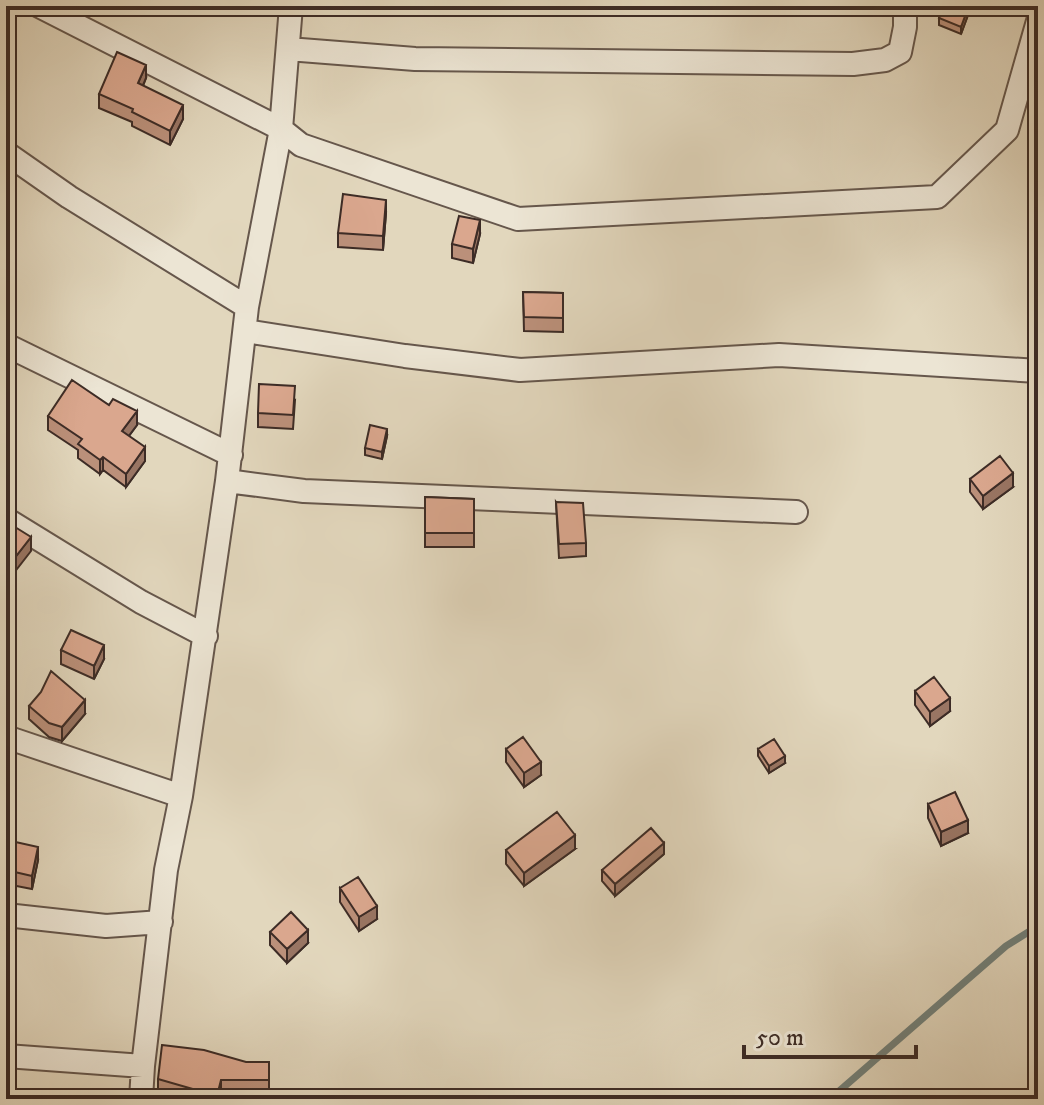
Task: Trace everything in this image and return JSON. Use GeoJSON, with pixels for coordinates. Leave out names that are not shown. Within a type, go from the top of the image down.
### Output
{"type":"FeatureCollection","features":[{"type":"Feature","properties":{"kind":"street"},"geometry":{"type":"LineString","coordinates":[[39,6],[281,129],[301,145],[518,219],[937,197],[1007,130],[1038,21]]}},
{"type":"Feature","properties":{"kind":"street"},"geometry":{"type":"LineString","coordinates":[[141,1099],[166,870],[206,636],[231,455],[247,307],[281,129],[291,6]]}},
{"type":"Feature","properties":{"kind":"street"},"geometry":{"type":"LineString","coordinates":[[288,49],[415,59],[853,64],[885,60],[900,52],[905,6]]}},
{"type":"Feature","properties":{"kind":"street"},"geometry":{"type":"LineString","coordinates":[[6,153],[69,197],[247,307]]}},
{"type":"Feature","properties":{"kind":"street"},"geometry":{"type":"LineString","coordinates":[[245,331],[520,370],[779,355],[1038,371]]}},
{"type":"Feature","properties":{"kind":"street"},"geometry":{"type":"LineString","coordinates":[[6,345],[231,455]]}},
{"type":"Feature","properties":{"kind":"street"},"geometry":{"type":"LineString","coordinates":[[227,481],[304,491],[796,512]]}},
{"type":"Feature","properties":{"kind":"street"},"geometry":{"type":"LineString","coordinates":[[6,519],[141,602],[206,636]]}},
{"type":"Feature","properties":{"kind":"street"},"geometry":{"type":"LineString","coordinates":[[6,737],[181,796]]}},
{"type":"Feature","properties":{"kind":"street"},"geometry":{"type":"LineString","coordinates":[[6,915],[106,926],[161,922]]}},
{"type":"Feature","properties":{"kind":"street"},"geometry":{"type":"LineString","coordinates":[[6,1056],[143,1066]]}},
{"type":"Feature","properties":{"kind":"building"},"geometry":{"type":"Polygon","coordinates":[[[944,6],[968,8],[961,27],[939,18],[944,6]]]}},
{"type":"Feature","properties":{"kind":"building"},"geometry":{"type":"Polygon","coordinates":[[[117,52],[146,65],[138,83],[183,105],[170,131],[132,112],[133,109],[99,94],[117,52]]]}},
{"type":"Feature","properties":{"kind":"building"},"geometry":{"type":"Polygon","coordinates":[[[343,194],[386,200],[383,236],[338,233],[343,194]]]}},
{"type":"Feature","properties":{"kind":"building"},"geometry":{"type":"Polygon","coordinates":[[[459,216],[480,220],[473,249],[452,244],[459,216]]]}},
{"type":"Feature","properties":{"kind":"building"},"geometry":{"type":"Polygon","coordinates":[[[523,292],[563,293],[563,318],[524,317],[523,292]]]}},
{"type":"Feature","properties":{"kind":"building"},"geometry":{"type":"Polygon","coordinates":[[[72,380],[109,405],[113,399],[137,411],[122,431],[145,447],[126,474],[78,444],[82,439],[48,416],[72,380]]]}},
{"type":"Feature","properties":{"kind":"building"},"geometry":{"type":"Polygon","coordinates":[[[259,384],[295,386],[293,415],[258,413],[259,384]]]}},
{"type":"Feature","properties":{"kind":"building"},"geometry":{"type":"Polygon","coordinates":[[[370,425],[387,429],[382,452],[365,448],[370,425]]]}},
{"type":"Feature","properties":{"kind":"building"},"geometry":{"type":"Polygon","coordinates":[[[1000,456],[1013,473],[983,496],[970,479],[1000,456]]]}},
{"type":"Feature","properties":{"kind":"building"},"geometry":{"type":"Polygon","coordinates":[[[425,497],[474,499],[474,533],[425,533],[425,497]]]}},
{"type":"Feature","properties":{"kind":"building"},"geometry":{"type":"Polygon","coordinates":[[[556,502],[583,503],[586,543],[559,544],[556,502]]]}},
{"type":"Feature","properties":{"kind":"building"},"geometry":{"type":"Polygon","coordinates":[[[1038,510],[1038,531],[1037,531],[1030,513],[1038,510]]]}},
{"type":"Feature","properties":{"kind":"building"},"geometry":{"type":"Polygon","coordinates":[[[15,527],[31,537],[6,569],[6,539],[15,527]]]}},
{"type":"Feature","properties":{"kind":"building"},"geometry":{"type":"Polygon","coordinates":[[[71,630],[104,645],[94,666],[61,650],[71,630]]]}},
{"type":"Feature","properties":{"kind":"building"},"geometry":{"type":"Polygon","coordinates":[[[51,671],[85,700],[62,727],[49,723],[29,706],[41,692],[51,671]]]}},
{"type":"Feature","properties":{"kind":"building"},"geometry":{"type":"Polygon","coordinates":[[[934,677],[950,698],[930,712],[915,691],[934,677]]]}},
{"type":"Feature","properties":{"kind":"building"},"geometry":{"type":"Polygon","coordinates":[[[523,737],[541,762],[524,773],[506,749],[523,737]]]}},
{"type":"Feature","properties":{"kind":"building"},"geometry":{"type":"Polygon","coordinates":[[[774,739],[785,756],[769,766],[758,749],[774,739]]]}},
{"type":"Feature","properties":{"kind":"building"},"geometry":{"type":"Polygon","coordinates":[[[955,792],[968,820],[941,832],[928,804],[955,792]]]}},
{"type":"Feature","properties":{"kind":"building"},"geometry":{"type":"Polygon","coordinates":[[[557,812],[575,835],[524,873],[506,850],[557,812]]]}},
{"type":"Feature","properties":{"kind":"building"},"geometry":{"type":"Polygon","coordinates":[[[651,828],[664,843],[615,884],[602,870],[651,828]]]}},
{"type":"Feature","properties":{"kind":"building"},"geometry":{"type":"Polygon","coordinates":[[[11,841],[38,847],[32,876],[6,870],[11,841]]]}},
{"type":"Feature","properties":{"kind":"building"},"geometry":{"type":"Polygon","coordinates":[[[358,877],[377,906],[359,917],[340,888],[358,877]]]}},
{"type":"Feature","properties":{"kind":"building"},"geometry":{"type":"Polygon","coordinates":[[[291,912],[308,930],[287,949],[270,932],[291,912]]]}},
{"type":"Feature","properties":{"kind":"building"},"geometry":{"type":"Polygon","coordinates":[[[162,1045],[204,1050],[246,1062],[269,1062],[269,1080],[221,1080],[217,1096],[158,1079],[162,1045]]]}},
{"type":"Feature","properties":{"kind":"waterway"},"geometry":{"type":"LineString","coordinates":[[830,1099],[1006,946],[1038,926]]}}]}
